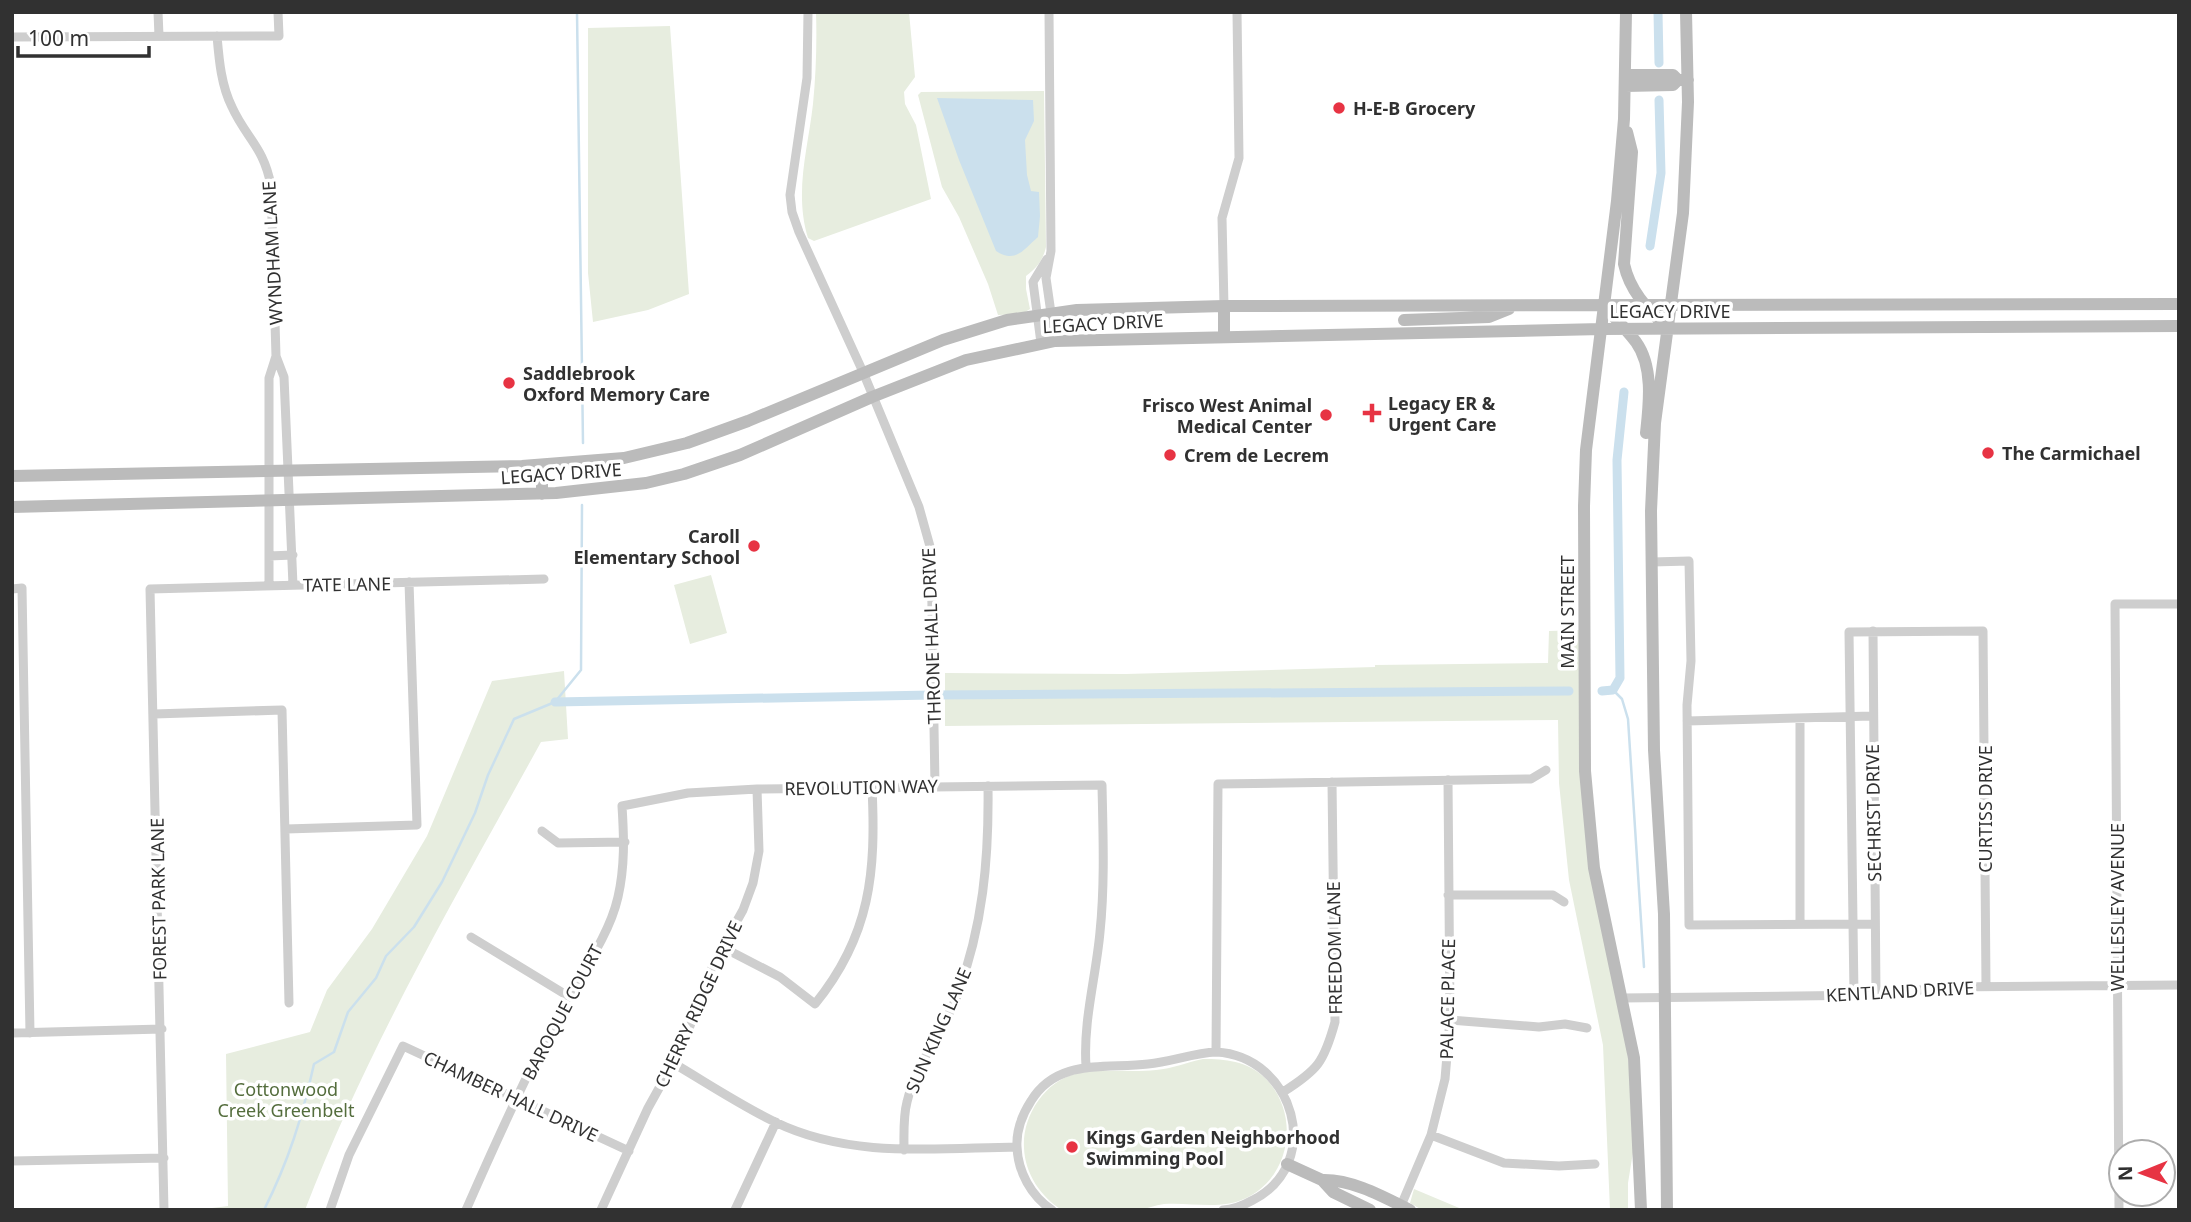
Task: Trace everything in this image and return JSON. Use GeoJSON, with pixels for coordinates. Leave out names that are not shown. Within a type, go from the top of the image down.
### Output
{"type":"FeatureCollection","features":[{"type":"Feature","properties":{"kind":"main road","name":"MAIN STREET"},"geometry":{"type":"LineString","coordinates":[[1626,12],[1626,81],[1617,201],[1586,450],[1585,772],[1594,867],[1634,1058],[1641,1210]]}},
{"type":"Feature","properties":{"kind":"main road"},"geometry":{"type":"LineString","coordinates":[[1667,1210],[1664,914],[1654,750],[1651,511],[1654,438],[1684,213],[1683,80],[1686,12]]}},
{"type":"Feature","properties":{"kind":"main road"},"geometry":{"type":"LineString","coordinates":[[1626,81],[1673,75],[1683,80]]}},
{"type":"Feature","properties":{"kind":"main road"},"geometry":{"type":"LineString","coordinates":[[1624,119],[1632,152],[1623,264],[1626,277],[1642,304],[1668,329]]}},
{"type":"Feature","properties":{"kind":"main road"},"geometry":{"type":"LineString","coordinates":[[1859,304],[1859,328]]}},
{"type":"Feature","properties":{"kind":"main road"},"geometry":{"type":"LineString","coordinates":[[2053,304],[2053,327]]}},
{"type":"Feature","properties":{"kind":"main road","name":"LEGACY DRIVE"},"geometry":{"type":"LineString","coordinates":[[12,476],[542,465],[624,457],[687,443],[748,421],[974,329],[1044,314],[1094,309],[1404,305],[2179,304]]}},
{"type":"Feature","properties":{"kind":"main road"},"geometry":{"type":"LineString","coordinates":[[1404,305],[1404,334]]}},
{"type":"Feature","properties":{"kind":"main road"},"geometry":{"type":"LineString","coordinates":[[1404,320],[1489,317],[1520,305]]}},
{"type":"Feature","properties":{"kind":"main road"},"geometry":{"type":"LineString","coordinates":[[1603,305],[1637,343],[1646,369],[1649,398],[1644,485],[1651,511]]}},
{"type":"Feature","properties":{"kind":"main road"},"geometry":{"type":"LineString","coordinates":[[1224,306],[1224,337]]}},
{"type":"Feature","properties":{"kind":"main road","name":"LEGACY DRIVE"},"geometry":{"type":"LineString","coordinates":[[12,507],[542,494],[602,490],[684,474],[740,455],[872,397],[966,360],[1048,342],[1602,329],[2179,326]]}},
{"type":"Feature","properties":{"kind":"main road"},"geometry":{"type":"LineString","coordinates":[[542,465],[542,494]]}},
{"type":"Feature","properties":{"kind":"main road"},"geometry":{"type":"LineString","coordinates":[[1286,1164],[1322,1180],[1333,1192],[1370,1210]]}},
{"type":"Feature","properties":{"kind":"main road"},"geometry":{"type":"LineString","coordinates":[[1322,1180],[1351,1184],[1404,1208]]}},
{"type":"Feature","properties":{"kind":"street"},"geometry":{"type":"LineString","coordinates":[[158,12],[159,36]]}},
{"type":"Feature","properties":{"kind":"street"},"geometry":{"type":"LineString","coordinates":[[12,37],[279,36],[278,12]]}},
{"type":"Feature","properties":{"kind":"street","name":"THRONE HALL DRIVE"},"geometry":{"type":"LineString","coordinates":[[808,12],[807,78],[790,195],[792,212],[919,507],[931,550],[935,786]]}},
{"type":"Feature","properties":{"kind":"street"},"geometry":{"type":"LineString","coordinates":[[1048,342],[1044,314],[1051,251],[1049,12]]}},
{"type":"Feature","properties":{"kind":"street"},"geometry":{"type":"LineString","coordinates":[[1224,306],[1222,218],[1240,158],[1237,12]]}},
{"type":"Feature","properties":{"kind":"street","name":"WYNDHAM LANE"},"geometry":{"type":"LineString","coordinates":[[217,36],[219,61],[232,107],[267,166],[271,186],[276,356],[284,377],[293,585]]}},
{"type":"Feature","properties":{"kind":"street","name":"WYNDHAM LANE"},"geometry":{"type":"LineString","coordinates":[[269,586],[269,378],[276,356]]}},
{"type":"Feature","properties":{"kind":"street"},"geometry":{"type":"LineString","coordinates":[[269,556],[293,555]]}},
{"type":"Feature","properties":{"kind":"street"},"geometry":{"type":"LineString","coordinates":[[1652,562],[1689,561],[1689,925],[1874,924]]}},
{"type":"Feature","properties":{"kind":"street","name":"TATE LANE"},"geometry":{"type":"LineString","coordinates":[[150,589],[544,579]]}},
{"type":"Feature","properties":{"kind":"street"},"geometry":{"type":"LineString","coordinates":[[286,829],[417,825],[409,582]]}},
{"type":"Feature","properties":{"kind":"street"},"geometry":{"type":"LineString","coordinates":[[17,589],[30,1033]]}},
{"type":"Feature","properties":{"kind":"street","name":"FOREST PARK LANE"},"geometry":{"type":"LineString","coordinates":[[150,589],[164,1210]]}},
{"type":"Feature","properties":{"kind":"street","name":"WELLESLEY AVENUE"},"geometry":{"type":"LineString","coordinates":[[2119,1210],[2115,604],[2179,604]]}},
{"type":"Feature","properties":{"kind":"street","name":"CURTISS DRIVE"},"geometry":{"type":"LineString","coordinates":[[1873,631],[1983,631],[1986,986]]}},
{"type":"Feature","properties":{"kind":"street","name":"SECHRIST DRIVE"},"geometry":{"type":"LineString","coordinates":[[1854,995],[1849,632],[1873,631],[1876,995]]}},
{"type":"Feature","properties":{"kind":"street"},"geometry":{"type":"LineString","coordinates":[[154,714],[282,709],[289,1003]]}},
{"type":"Feature","properties":{"kind":"street"},"geometry":{"type":"LineString","coordinates":[[1687,721],[1872,716]]}},
{"type":"Feature","properties":{"kind":"street"},"geometry":{"type":"LineString","coordinates":[[1800,718],[1800,924]]}},
{"type":"Feature","properties":{"kind":"street"},"geometry":{"type":"LineString","coordinates":[[1216,1052],[1218,783],[1531,779],[1546,770]]}},
{"type":"Feature","properties":{"kind":"street","name":"PALACE PLACE"},"geometry":{"type":"LineString","coordinates":[[1404,1208],[1431,1135],[1445,1079],[1450,1020],[1448,779]]}},
{"type":"Feature","properties":{"kind":"street","name":"FREEDOM LANE"},"geometry":{"type":"LineString","coordinates":[[1283,1092],[1316,1069],[1328,1049],[1335,1022],[1332,782]]}},
{"type":"Feature","properties":{"kind":"street","name":"REVOLUTION WAY"},"geometry":{"type":"LineString","coordinates":[[622,806],[688,793],[757,789],[1102,785],[1103,906],[1096,974],[1087,1015],[1086,1066]]}},
{"type":"Feature","properties":{"kind":"street","name":"SUN KING LANE"},"geometry":{"type":"LineString","coordinates":[[904,1150],[906,1102],[916,1076],[956,998],[973,945],[984,895],[989,844],[988,786]]}},
{"type":"Feature","properties":{"kind":"street"},"geometry":{"type":"LineString","coordinates":[[722,947],[780,977],[815,1004],[846,960],[862,921],[874,840],[872,787]]}},
{"type":"Feature","properties":{"kind":"street","name":"CHERRY RIDGE DRIVE"},"geometry":{"type":"LineString","coordinates":[[601,1210],[648,1108],[690,1026],[714,962],[743,910],[753,883],[759,851],[757,789]]}},
{"type":"Feature","properties":{"kind":"street","name":"BAROQUE COURT"},"geometry":{"type":"LineString","coordinates":[[466,1210],[516,1098],[568,996],[605,932],[617,899],[625,842],[622,806]]}},
{"type":"Feature","properties":{"kind":"street"},"geometry":{"type":"LineString","coordinates":[[542,831],[558,844],[625,842]]}},
{"type":"Feature","properties":{"kind":"street"},"geometry":{"type":"LineString","coordinates":[[1448,895],[1553,895],[1564,902]]}},
{"type":"Feature","properties":{"kind":"street"},"geometry":{"type":"LineString","coordinates":[[471,937],[568,996]]}},
{"type":"Feature","properties":{"kind":"street","name":"KENTLAND DRIVE"},"geometry":{"type":"LineString","coordinates":[[1622,998],[1876,995],[1942,987],[2179,985]]}},
{"type":"Feature","properties":{"kind":"street"},"geometry":{"type":"LineString","coordinates":[[1450,1020],[1539,1027],[1565,1024],[1587,1028]]}},
{"type":"Feature","properties":{"kind":"street"},"geometry":{"type":"LineString","coordinates":[[12,1033],[162,1029]]}},
{"type":"Feature","properties":{"kind":"street","name":"CHAMBER HALL DRIVE"},"geometry":{"type":"LineString","coordinates":[[330,1210],[349,1155],[403,1046],[629,1151]]}},
{"type":"Feature","properties":{"kind":"street"},"geometry":{"type":"LineString","coordinates":[[1052,1210],[1034,1195],[1022,1171],[1017,1147],[1020,1123],[1036,1092],[1061,1073],[1086,1066],[1149,1064],[1216,1052],[1244,1058],[1265,1069],[1283,1092],[1293,1120],[1292,1151],[1273,1186],[1243,1208],[1223,1210]]}},
{"type":"Feature","properties":{"kind":"street"},"geometry":{"type":"LineString","coordinates":[[673,1063],[776,1122],[821,1138],[863,1147],[904,1150],[1017,1147]]}},
{"type":"Feature","properties":{"kind":"street"},"geometry":{"type":"LineString","coordinates":[[735,1210],[776,1122]]}},
{"type":"Feature","properties":{"kind":"street"},"geometry":{"type":"LineString","coordinates":[[1431,1135],[1504,1163],[1559,1166],[1595,1164]]}},
{"type":"Feature","properties":{"kind":"street"},"geometry":{"type":"LineString","coordinates":[[12,1161],[164,1158]]}},
{"type":"Feature","properties":{"kind":"green space"},"geometry":{"type":"Polygon","coordinates":[[[816,12],[909,12],[915,77],[904,92],[905,104],[916,125],[931,199],[814,241],[808,238],[804,221],[802,187],[814,93],[816,12]]]}},
{"type":"Feature","properties":{"kind":"green space"},"geometry":{"type":"Polygon","coordinates":[[[670,26],[689,294],[648,310],[593,322],[588,273],[588,28],[670,26]]]}},
{"type":"Feature","properties":{"kind":"green space"},"geometry":{"type":"Polygon","coordinates":[[[1044,91],[1046,247],[1039,263],[1026,276],[1030,309],[1022,314],[998,315],[988,284],[959,217],[942,187],[918,95],[921,92],[1044,91]]]}},
{"type":"Feature","properties":{"kind":"green space"},"geometry":{"type":"Polygon","coordinates":[[[711,575],[727,633],[690,644],[674,585],[711,575]]]}},
{"type":"Feature","properties":{"kind":"green space"},"geometry":{"type":"Polygon","coordinates":[[[1582,630],[1583,783],[1629,1066],[1634,1146],[1628,1183],[1628,1210],[1610,1210],[1603,1045],[1569,880],[1559,783],[1558,720],[945,726],[945,673],[1126,674],[1375,665],[1548,663],[1549,631],[1582,630]]]}},
{"type":"Feature","properties":{"kind":"green space","name":"Cottonwood Creek Greenbelt"},"geometry":{"type":"Polygon","coordinates":[[[564,671],[568,739],[541,742],[385,1030],[305,1210],[196,1210],[228,1206],[226,1054],[310,1032],[327,990],[372,929],[427,836],[492,681],[564,671]]]}},
{"type":"Feature","properties":{"kind":"green space"},"geometry":{"type":"Polygon","coordinates":[[[1203,1059],[1235,1062],[1250,1067],[1264,1077],[1276,1091],[1287,1125],[1286,1143],[1273,1176],[1260,1189],[1244,1199],[1225,1204],[1164,1204],[1119,1211],[1062,1210],[1041,1192],[1027,1167],[1024,1136],[1037,1102],[1054,1085],[1064,1078],[1085,1072],[1146,1071],[1203,1059]]]}},
{"type":"Feature","properties":{"kind":"green space"},"geometry":{"type":"Polygon","coordinates":[[[1414,1189],[1464,1210],[1422,1210],[1410,1203],[1414,1189]]]}},
{"type":"Feature","properties":{"kind":"water"},"geometry":{"type":"Polygon","coordinates":[[[937,98],[1033,100],[1034,121],[1025,140],[1027,175],[1031,191],[1039,192],[1040,216],[1038,237],[1019,253],[1009,256],[996,251],[937,98]]]}},
{"type":"Feature","properties":{"kind":"waterway"},"geometry":{"type":"LineString","coordinates":[[577,12],[583,443]]}},
{"type":"Feature","properties":{"kind":"waterway"},"geometry":{"type":"LineString","coordinates":[[1658,12],[1659,63]]}},
{"type":"Feature","properties":{"kind":"waterway"},"geometry":{"type":"LineString","coordinates":[[1650,246],[1661,173],[1659,100]]}},
{"type":"Feature","properties":{"kind":"waterway"},"geometry":{"type":"LineString","coordinates":[[1602,691],[1613,690],[1620,678],[1617,460],[1624,392]]}},
{"type":"Feature","properties":{"kind":"waterway"},"geometry":{"type":"LineString","coordinates":[[264,1210],[294,1138],[314,1064],[334,1052],[348,1012],[376,978],[386,956],[414,927],[442,882],[475,813],[488,775],[514,719],[555,702],[581,670],[582,505]]}},
{"type":"Feature","properties":{"kind":"waterway"},"geometry":{"type":"LineString","coordinates":[[1613,690],[1622,699],[1628,719],[1644,967]]}},
{"type":"Feature","properties":{"kind":"waterway"},"geometry":{"type":"LineString","coordinates":[[555,702],[932,695],[1569,691]]}},
{"type":"Feature","properties":{"kind":"place","name":"H-E-B Grocery"},"geometry":{"type":"Point","coordinates":[1339,108]}},
{"type":"Feature","properties":{"kind":"place","name":"Saddlebrook Oxford Memory Care"},"geometry":{"type":"Point","coordinates":[509,383]}},
{"type":"Feature","properties":{"kind":"place","name":"Legacy ER & Urgent Care"},"geometry":{"type":"Point","coordinates":[1372,413]}},
{"type":"Feature","properties":{"kind":"place","name":"Frisco West Animal Medical Center"},"geometry":{"type":"Point","coordinates":[1326,415]}},
{"type":"Feature","properties":{"kind":"place","name":"The Carmichael"},"geometry":{"type":"Point","coordinates":[1988,453]}},
{"type":"Feature","properties":{"kind":"place","name":"Crem de Lecrem"},"geometry":{"type":"Point","coordinates":[1170,455]}},
{"type":"Feature","properties":{"kind":"place","name":"Caroll Elementary School"},"geometry":{"type":"Point","coordinates":[754,546]}},
{"type":"Feature","properties":{"kind":"place","name":"Kings Garden Neighborhood Swimming Pool"},"geometry":{"type":"Point","coordinates":[1072,1147]}}]}
